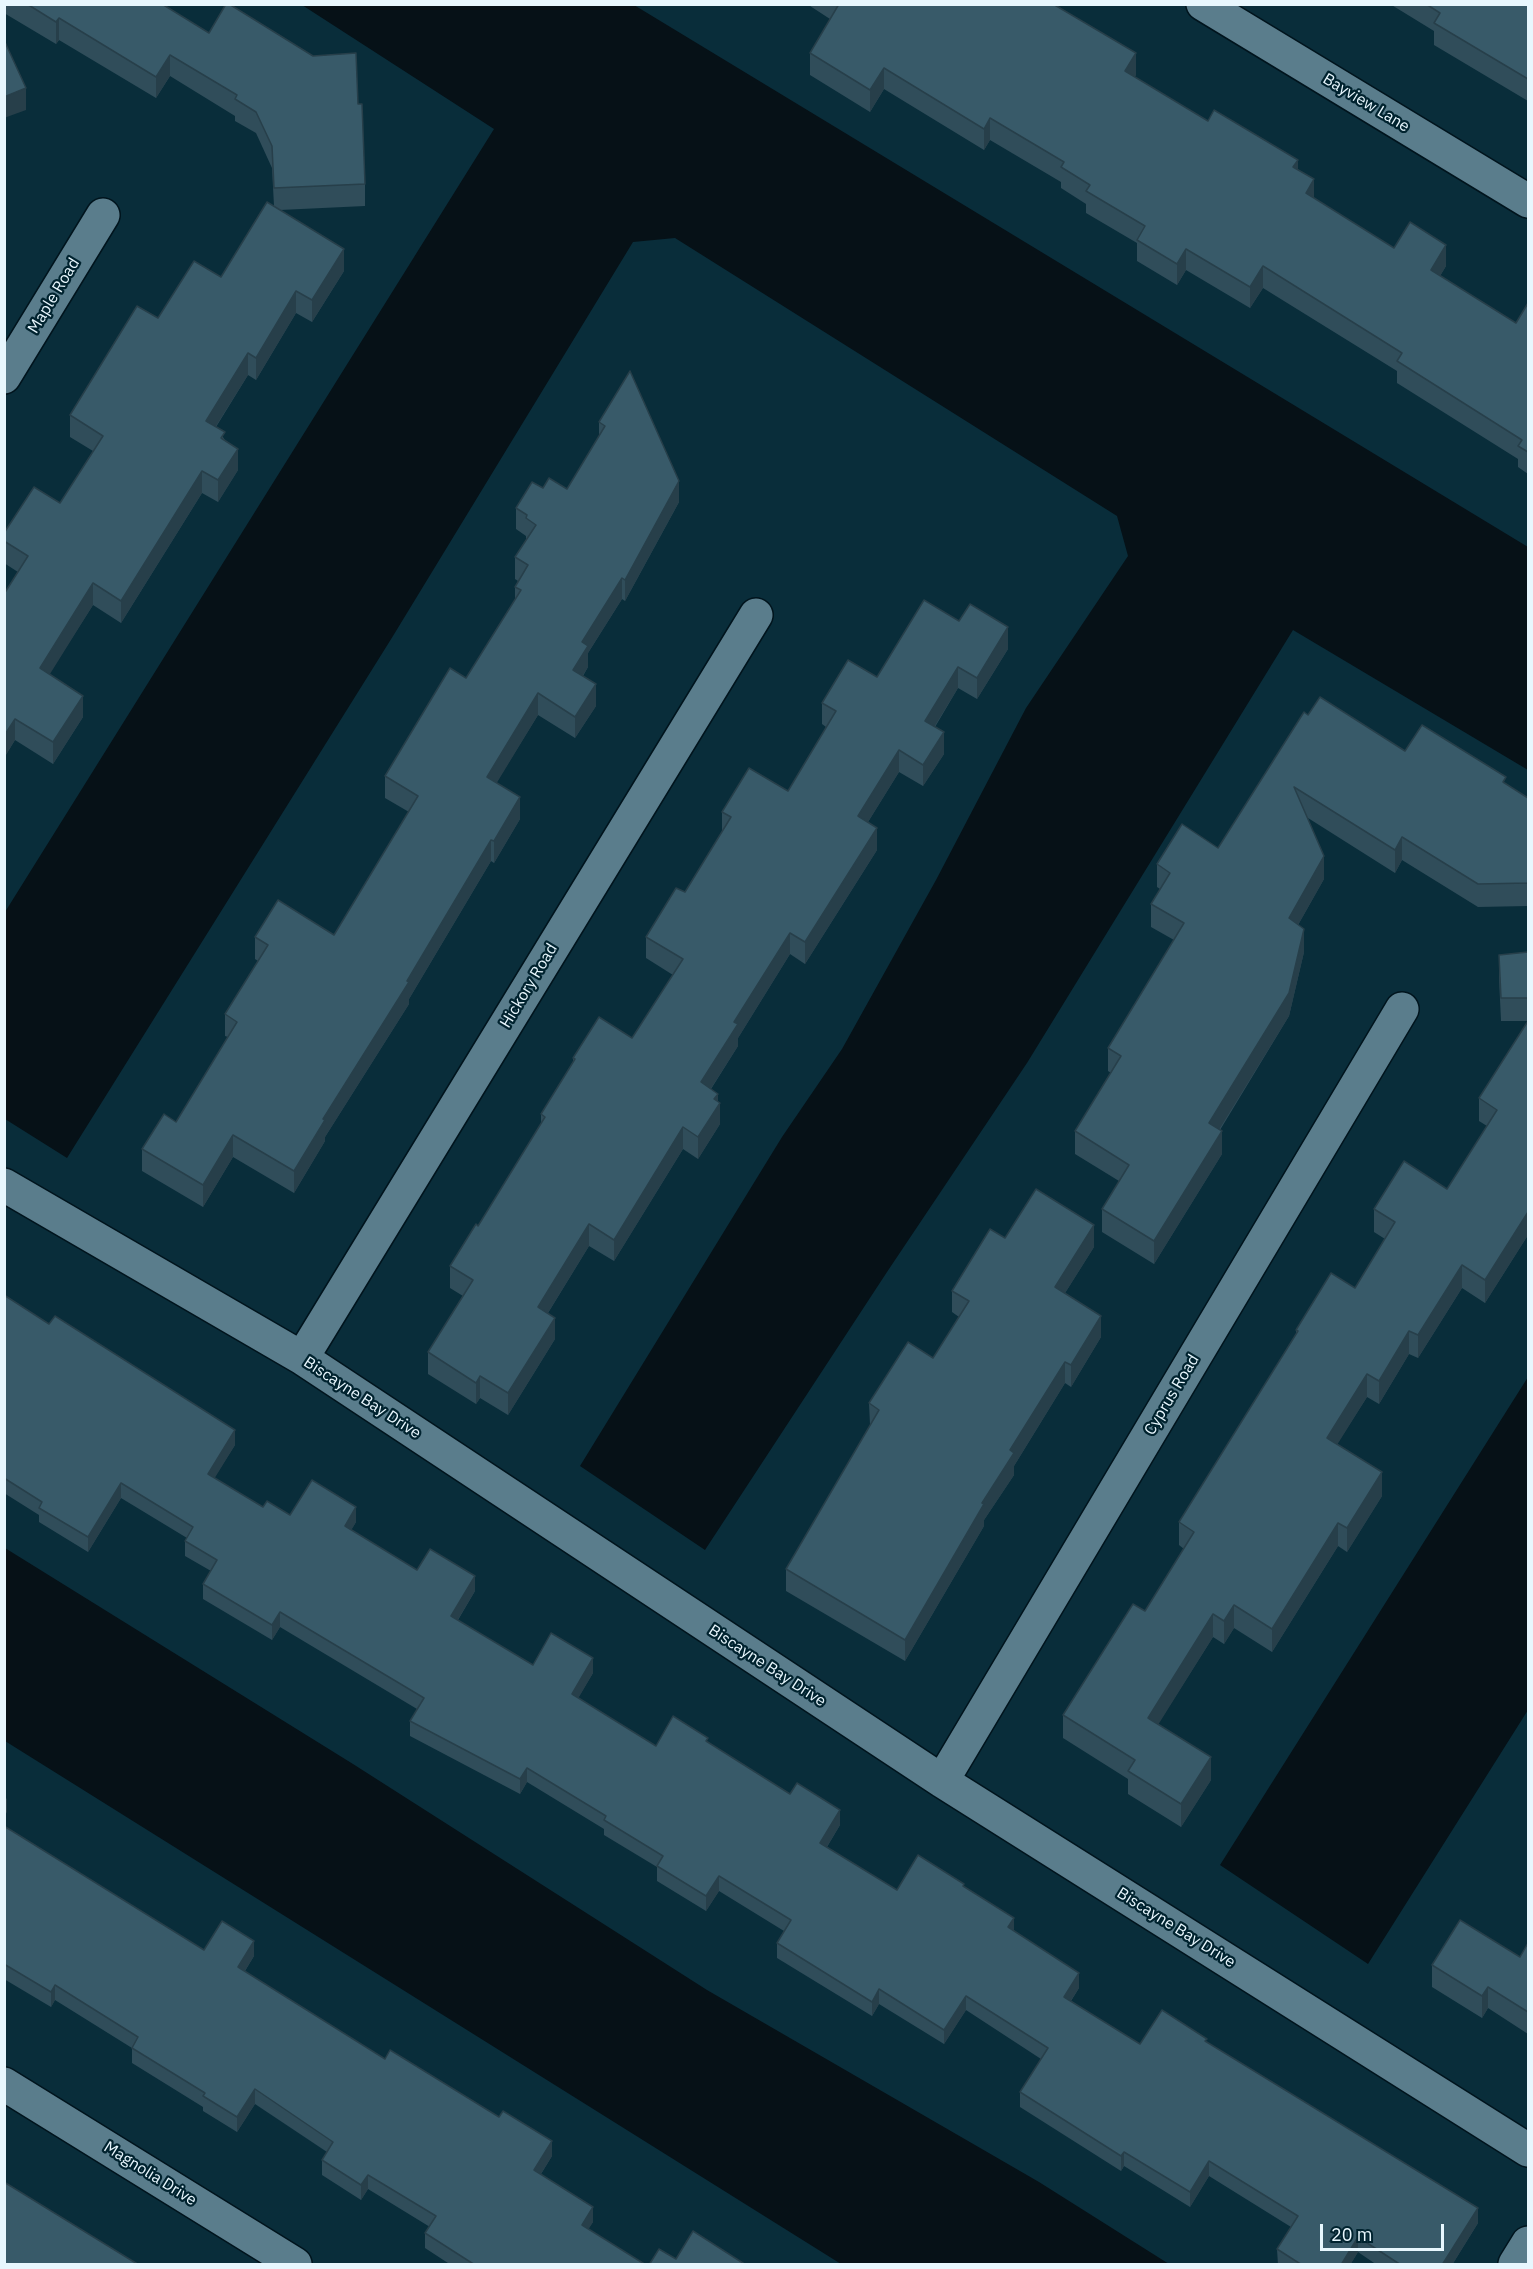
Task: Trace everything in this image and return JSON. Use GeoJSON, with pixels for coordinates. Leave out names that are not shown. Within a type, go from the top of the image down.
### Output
{"type":"FeatureCollection","features":[{"type":"Feature","properties":{"kind":"street","name":"Bayview Lane"},"geometry":{"type":"LineString","coordinates":[[1203,4],[1528,201]]}},
{"type":"Feature","properties":{"kind":"street","name":"Maple Road"},"geometry":{"type":"LineString","coordinates":[[4,377],[103,215]]}},
{"type":"Feature","properties":{"kind":"street","name":"Hickory Road"},"geometry":{"type":"LineString","coordinates":[[302,1358],[756,615]]}},
{"type":"Feature","properties":{"kind":"street","name":"Cyprus Road"},"geometry":{"type":"LineString","coordinates":[[942,1781],[1402,1010]]}},
{"type":"Feature","properties":{"kind":"street","name":"Biscayne Bay Drive"},"geometry":{"type":"LineString","coordinates":[[4,1185],[302,1358],[942,1781],[1528,2150]]}},
{"type":"Feature","properties":{"kind":"street","name":"Magnolia Drive"},"geometry":{"type":"LineString","coordinates":[[4,2084],[295,2265]]}},
{"type":"Feature","properties":{"kind":"street"},"geometry":{"type":"LineString","coordinates":[[1515,2265],[1528,2243]]}},
{"type":"Feature","properties":{"kind":"shaded area"},"geometry":{"type":"Polygon","coordinates":[[[302,5],[634,5],[1528,547],[1528,770],[1293,630],[1027,1063],[705,1550],[580,1466],[782,1137],[842,1049],[936,880],[1026,708],[1128,556],[1117,516],[675,238],[633,242],[393,636],[67,1158],[5,1119],[5,912],[494,129],[302,5]]]}},
{"type":"Feature","properties":{"kind":"shaded area"},"geometry":{"type":"Polygon","coordinates":[[[1528,1377],[1528,1710],[1368,1964],[1220,1865],[1528,1377]]]}},
{"type":"Feature","properties":{"kind":"shaded area"},"geometry":{"type":"Polygon","coordinates":[[[5,1548],[353,1764],[707,1990],[1039,2182],[1169,2264],[841,2264],[5,1741],[5,1548]]]}},
{"type":"Feature","properties":{"kind":"building"},"geometry":{"type":"Polygon","coordinates":[[[27,4],[162,4],[209,33],[226,4],[229,4],[313,56],[356,53],[358,104],[362,104],[365,184],[274,188],[272,146],[256,112],[235,99],[237,95],[170,55],[156,77],[59,18],[56,22],[27,4]]]}},
{"type":"Feature","properties":{"kind":"building"},"geometry":{"type":"Polygon","coordinates":[[[839,4],[1053,4],[1136,53],[1125,71],[1208,121],[1214,110],[1298,160],[1293,167],[1314,179],[1306,193],[1394,248],[1410,222],[1446,245],[1431,270],[1516,323],[1528,303],[1528,452],[1518,446],[1522,440],[1397,361],[1402,353],[1263,266],[1250,287],[1186,249],[1177,264],[1137,240],[1145,226],[1086,191],[1090,185],[1061,167],[1064,162],[990,118],[984,129],[884,68],[870,90],[810,53],[839,4]]]}},
{"type":"Feature","properties":{"kind":"building"},"geometry":{"type":"Polygon","coordinates":[[[1426,4],[1528,4],[1528,79],[1434,23],[1440,13],[1426,4]]]}},
{"type":"Feature","properties":{"kind":"building"},"geometry":{"type":"Polygon","coordinates":[[[4,40],[26,88],[4,97],[4,40]]]}},
{"type":"Feature","properties":{"kind":"building"},"geometry":{"type":"Polygon","coordinates":[[[267,202],[344,249],[312,300],[296,291],[256,358],[248,353],[206,421],[225,432],[221,438],[238,449],[218,480],[202,471],[121,601],[93,583],[40,668],[83,696],[53,742],[15,719],[4,736],[4,594],[28,556],[4,541],[4,533],[34,487],[60,503],[103,436],[70,415],[137,306],[158,318],[194,261],[221,277],[267,202]]]}},
{"type":"Feature","properties":{"kind":"building"},"geometry":{"type":"Polygon","coordinates":[[[630,371],[679,481],[625,580],[622,578],[582,642],[588,646],[573,670],[596,684],[575,717],[538,693],[487,777],[520,797],[494,841],[491,840],[407,981],[409,982],[323,1119],[325,1120],[294,1171],[233,1135],[203,1185],[142,1149],[164,1114],[176,1122],[237,1022],[225,1014],[268,945],[255,937],[278,900],[334,935],[418,796],[385,776],[450,668],[466,678],[521,590],[515,587],[528,565],[515,557],[536,525],[516,508],[532,482],[543,488],[549,478],[567,489],[605,426],[599,422],[630,371]]]}},
{"type":"Feature","properties":{"kind":"building"},"geometry":{"type":"Polygon","coordinates":[[[924,600],[959,621],[970,604],[1008,627],[977,678],[958,667],[925,721],[944,732],[923,765],[899,750],[858,816],[877,828],[805,942],[790,933],[734,1022],[738,1024],[701,1082],[718,1094],[714,1099],[720,1103],[698,1137],[683,1127],[614,1240],[589,1224],[538,1307],[555,1318],[508,1393],[480,1376],[476,1383],[428,1352],[473,1280],[450,1266],[476,1224],[478,1226],[545,1117],[541,1114],[599,1017],[632,1038],[683,959],[646,937],[676,888],[685,892],[731,817],[722,812],[749,768],[788,791],[836,711],[822,703],[848,660],[877,677],[924,600]]]}},
{"type":"Feature","properties":{"kind":"building"},"geometry":{"type":"Polygon","coordinates":[[[1320,697],[1405,751],[1422,725],[1506,777],[1503,782],[1528,798],[1528,883],[1478,884],[1402,837],[1395,850],[1294,787],[1324,856],[1289,918],[1304,929],[1289,993],[1209,1123],[1222,1131],[1154,1241],[1102,1209],[1129,1165],[1075,1131],[1121,1056],[1108,1048],[1184,923],[1151,904],[1170,873],[1157,864],[1182,824],[1218,848],[1304,712],[1308,715],[1320,697]]]}},
{"type":"Feature","properties":{"kind":"building"},"geometry":{"type":"Polygon","coordinates":[[[1528,952],[1528,998],[1501,998],[1499,955],[1528,952]]]}},
{"type":"Feature","properties":{"kind":"building"},"geometry":{"type":"Polygon","coordinates":[[[1528,1021],[1528,1212],[1485,1280],[1462,1265],[1418,1335],[1409,1331],[1379,1381],[1367,1374],[1327,1438],[1382,1472],[1347,1528],[1338,1523],[1272,1629],[1234,1605],[1224,1621],[1213,1614],[1148,1718],[1211,1757],[1181,1804],[1128,1771],[1135,1760],[1063,1715],[1133,1604],[1145,1611],[1194,1532],[1179,1522],[1298,1331],[1296,1330],[1331,1273],[1355,1288],[1395,1222],[1374,1209],[1404,1161],[1447,1189],[1497,1110],[1479,1098],[1528,1021]]]}},
{"type":"Feature","properties":{"kind":"building"},"geometry":{"type":"Polygon","coordinates":[[[1036,1189],[1094,1225],[1055,1287],[1101,1316],[1071,1365],[1065,1362],[1010,1450],[1014,1453],[982,1503],[984,1504],[905,1640],[786,1569],[879,1410],[869,1403],[908,1342],[933,1358],[969,1301],[952,1291],[990,1229],[1005,1238],[1036,1189]]]}},
{"type":"Feature","properties":{"kind":"building"},"geometry":{"type":"Polygon","coordinates":[[[4,1295],[49,1324],[55,1316],[235,1430],[208,1474],[263,1507],[267,1501],[290,1515],[312,1480],[356,1507],[345,1526],[417,1570],[430,1549],[475,1576],[451,1616],[533,1665],[551,1633],[593,1658],[572,1694],[656,1746],[673,1716],[708,1738],[706,1741],[790,1794],[797,1783],[840,1810],[820,1843],[897,1890],[918,1855],[964,1884],[963,1886],[1014,1918],[1008,1927],[1079,1973],[1064,1997],[1140,2044],[1162,2010],[1207,2039],[1205,2041],[1478,2208],[1442,2265],[1401,2265],[1358,2237],[1341,2265],[1302,2265],[1277,2249],[1298,2216],[1209,2161],[1190,2192],[1124,2152],[1121,2156],[1020,2092],[1048,2048],[966,1996],[944,2030],[879,1989],[872,2002],[777,1943],[791,1920],[719,1876],[706,1896],[657,1866],[663,1856],[604,1820],[606,1816],[527,1768],[520,1779],[410,1721],[424,1698],[280,1612],[272,1625],[203,1584],[217,1560],[185,1541],[193,1527],[121,1483],[88,1537],[39,1508],[42,1502],[4,1478],[4,1295]]]}},
{"type":"Feature","properties":{"kind":"building"},"geometry":{"type":"Polygon","coordinates":[[[4,1826],[204,1950],[222,1921],[254,1941],[238,1967],[385,2059],[390,2050],[499,2117],[503,2111],[552,2141],[534,2170],[593,2207],[582,2225],[646,2265],[475,2265],[425,2233],[436,2216],[368,2175],[361,2185],[322,2160],[333,2142],[255,2089],[237,2117],[203,2096],[205,2093],[132,2048],[138,2037],[55,1985],[51,1992],[4,1964],[4,1826]]]}},
{"type":"Feature","properties":{"kind":"building"},"geometry":{"type":"Polygon","coordinates":[[[1460,1920],[1520,1957],[1528,1943],[1528,2012],[1488,1987],[1482,1996],[1432,1965],[1460,1920]]]}},
{"type":"Feature","properties":{"kind":"building"},"geometry":{"type":"Polygon","coordinates":[[[4,2182],[139,2265],[4,2265],[4,2182]]]}},
{"type":"Feature","properties":{"kind":"building"},"geometry":{"type":"Polygon","coordinates":[[[693,2231],[746,2265],[649,2265],[659,2249],[676,2259],[693,2231]]]}}]}
